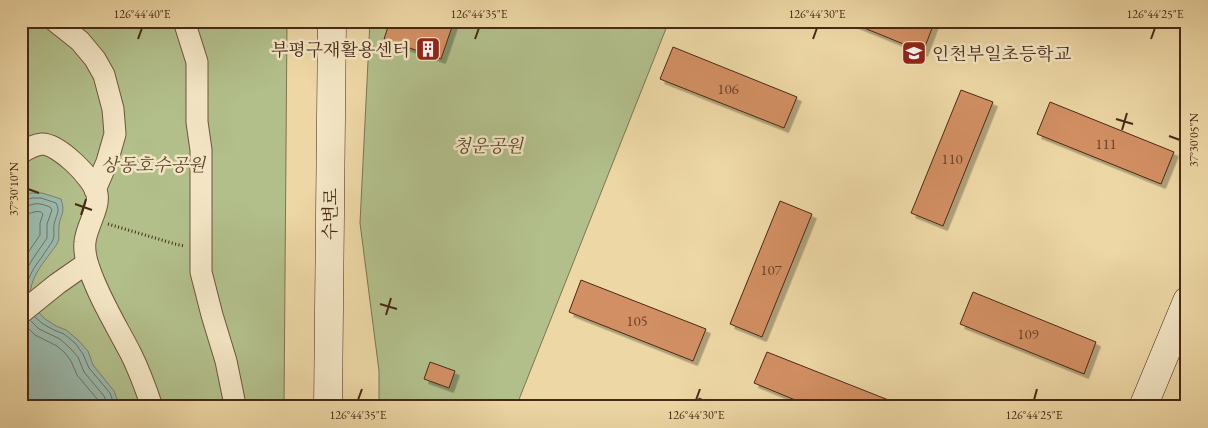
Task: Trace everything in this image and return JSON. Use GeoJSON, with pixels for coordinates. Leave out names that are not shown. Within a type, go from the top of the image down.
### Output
{"type":"FeatureCollection","features":[{"type":"Feature","properties":{"kind":"main road","name":"수변로"},"geometry":{"type":"LineString","coordinates":[[328,407],[332,21]]}},
{"type":"Feature","properties":{"kind":"main road"},"geometry":{"type":"LineString","coordinates":[[1143,407],[1187,301]]}},
{"type":"Feature","properties":{"kind":"street"},"geometry":{"type":"LineString","coordinates":[[55,21],[80,41],[94,59],[104,75],[113,109],[115,134],[107,162],[95,190]]}},
{"type":"Feature","properties":{"kind":"street"},"geometry":{"type":"LineString","coordinates":[[184,21],[197,62],[197,122],[201,150],[202,272],[212,315],[226,361],[234,407]]}},
{"type":"Feature","properties":{"kind":"street"},"geometry":{"type":"LineString","coordinates":[[21,153],[29,147],[44,144],[55,149],[67,156],[80,169],[97,193],[98,201],[85,241],[88,266],[132,356],[152,407]]}},
{"type":"Feature","properties":{"kind":"street"},"geometry":{"type":"LineString","coordinates":[[21,313],[39,297],[87,262]]}},
{"type":"Feature","properties":{"kind":"path"},"geometry":{"type":"LineString","coordinates":[[91,220],[175,244],[202,249]]}},
{"type":"Feature","properties":{"kind":"green space","name":"상동호수공원"},"geometry":{"type":"Polygon","coordinates":[[[21,21],[287,21],[284,407],[21,407],[21,21]]]}},
{"type":"Feature","properties":{"kind":"green space","name":"청운공원"},"geometry":{"type":"Polygon","coordinates":[[[370,21],[669,21],[516,407],[379,407],[379,371],[360,223],[370,21]]]}},
{"type":"Feature","properties":{"kind":"water"},"geometry":{"type":"Polygon","coordinates":[[[31,193],[42,193],[61,199],[63,211],[59,226],[58,242],[36,274],[29,302],[45,319],[66,330],[88,351],[93,365],[114,391],[120,407],[21,407],[21,197],[31,193]]]}},
{"type":"Feature","properties":{"kind":"building","name":"부평구재활용센터"},"geometry":{"type":"Polygon","coordinates":[[[390,21],[454,21],[441,59],[384,39],[390,21]]]}},
{"type":"Feature","properties":{"kind":"building"},"geometry":{"type":"Polygon","coordinates":[[[847,21],[929,21],[934,23],[923,52],[847,21]]]}},
{"type":"Feature","properties":{"kind":"building"},"geometry":{"type":"Polygon","coordinates":[[[673,47],[797,97],[784,128],[660,79],[673,47]]]}},
{"type":"Feature","properties":{"kind":"building"},"geometry":{"type":"Polygon","coordinates":[[[961,90],[993,102],[943,226],[911,213],[961,90]]]}},
{"type":"Feature","properties":{"kind":"building"},"geometry":{"type":"Polygon","coordinates":[[[1050,102],[1174,152],[1161,184],[1037,134],[1050,102]]]}},
{"type":"Feature","properties":{"kind":"building"},"geometry":{"type":"Polygon","coordinates":[[[780,201],[812,214],[762,337],[730,324],[780,201]]]}},
{"type":"Feature","properties":{"kind":"building"},"geometry":{"type":"Polygon","coordinates":[[[581,280],[706,329],[693,361],[569,312],[581,280]]]}},
{"type":"Feature","properties":{"kind":"building"},"geometry":{"type":"Polygon","coordinates":[[[973,292],[1096,342],[1084,374],[960,324],[973,292]]]}},
{"type":"Feature","properties":{"kind":"building"},"geometry":{"type":"Polygon","coordinates":[[[767,352],[891,401],[889,407],[812,407],[754,383],[767,352]]]}},
{"type":"Feature","properties":{"kind":"building"},"geometry":{"type":"Polygon","coordinates":[[[430,362],[455,371],[449,388],[424,379],[430,362]]]}},
{"type":"Feature","properties":{"kind":"building"},"geometry":{"type":"Polygon","coordinates":[[[699,398],[720,407],[696,407],[699,398]]]}},
{"type":"Feature","properties":{"kind":"place","name":"부평구재활용센터"},"geometry":{"type":"Point","coordinates":[428,49]}},
{"type":"Feature","properties":{"kind":"place","name":"인천부일초등학교"},"geometry":{"type":"Point","coordinates":[914,53]}}]}
